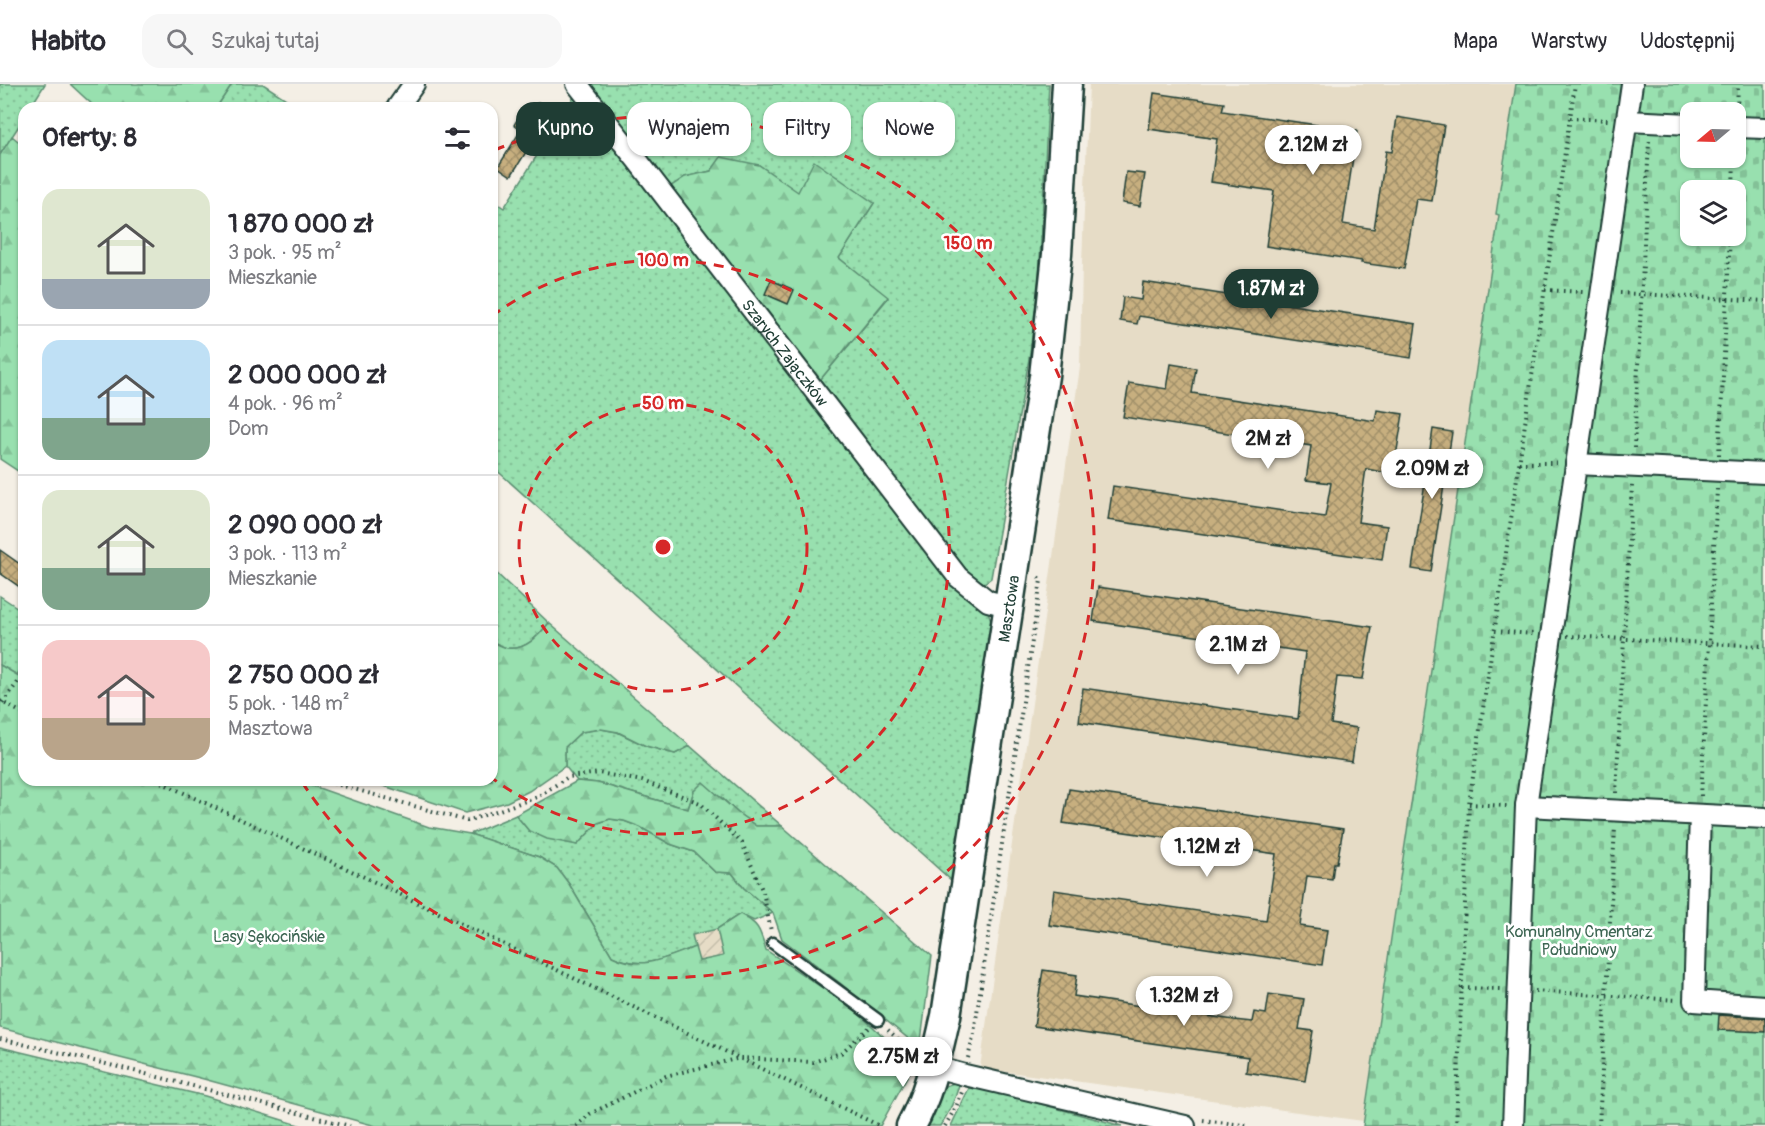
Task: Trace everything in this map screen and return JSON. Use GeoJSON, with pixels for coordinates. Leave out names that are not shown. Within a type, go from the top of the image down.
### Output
{"type":"FeatureCollection","features":[{"type":"Feature","properties":{"kind":"street"},"geometry":{"type":"LineString","coordinates":[[401,102],[414,84]]}},
{"type":"Feature","properties":{"kind":"street","name":"Szarych Zajączków"},"geometry":{"type":"LineString","coordinates":[[577,84],[645,169],[958,577],[988,601],[1008,606]]}},
{"type":"Feature","properties":{"kind":"street","name":"Masztowa"},"geometry":{"type":"LineString","coordinates":[[911,1126],[927,1090],[926,1062],[946,1016],[1044,376],[1057,254],[1066,84]]}},
{"type":"Feature","properties":{"kind":"street"},"geometry":{"type":"LineString","coordinates":[[1513,1126],[1526,806],[1632,84]]}},
{"type":"Feature","properties":{"kind":"street"},"geometry":{"type":"LineString","coordinates":[[1627,121],[1680,124]]}},
{"type":"Feature","properties":{"kind":"street"},"geometry":{"type":"LineString","coordinates":[[1746,127],[1765,128]]}},
{"type":"Feature","properties":{"kind":"street"},"geometry":{"type":"LineString","coordinates":[[1576,464],[1765,473]]}},
{"type":"Feature","properties":{"kind":"street"},"geometry":{"type":"LineString","coordinates":[[1526,806],[1765,818]]}},
{"type":"Feature","properties":{"kind":"street"},"geometry":{"type":"LineString","coordinates":[[1700,815],[1694,1001],[1765,1006]]}},
{"type":"Feature","properties":{"kind":"street"},"geometry":{"type":"LineString","coordinates":[[926,1062],[966,1076],[1180,1125]]}},
{"type":"Feature","properties":{"kind":"lane"},"geometry":{"type":"LineString","coordinates":[[773,944],[878,1020]]}},
{"type":"Feature","properties":{"kind":"path"},"geometry":{"type":"LineString","coordinates":[[1455,1126],[1469,804],[1575,84]]}},
{"type":"Feature","properties":{"kind":"path"},"geometry":{"type":"LineString","coordinates":[[1570,118],[1627,121]]}},
{"type":"Feature","properties":{"kind":"path"},"geometry":{"type":"LineString","coordinates":[[1599,1126],[1650,122]]}},
{"type":"Feature","properties":{"kind":"path"},"geometry":{"type":"LineString","coordinates":[[1700,815],[1730,246]]}},
{"type":"Feature","properties":{"kind":"path"},"geometry":{"type":"LineString","coordinates":[[1545,290],[1765,301]]}},
{"type":"Feature","properties":{"kind":"path"},"geometry":{"type":"LineString","coordinates":[[1519,463],[1576,464]]}},
{"type":"Feature","properties":{"kind":"path"},"geometry":{"type":"LineString","coordinates":[[945,1126],[963,1089],[969,1048],[976,1021],[1041,580],[1031,569]]}},
{"type":"Feature","properties":{"kind":"path"},"geometry":{"type":"LineString","coordinates":[[1495,631],[1765,646]]}},
{"type":"Feature","properties":{"kind":"path"},"geometry":{"type":"LineString","coordinates":[[18,681],[2,702],[18,711]]}},
{"type":"Feature","properties":{"kind":"path"},"geometry":{"type":"LineString","coordinates":[[343,786],[467,822],[537,797],[568,777],[599,773],[642,781],[700,803],[742,843],[763,892],[773,944]]}},
{"type":"Feature","properties":{"kind":"path"},"geometry":{"type":"LineString","coordinates":[[169,786],[358,874],[880,1126]]}},
{"type":"Feature","properties":{"kind":"path"},"geometry":{"type":"LineString","coordinates":[[1469,804],[1526,806]]}},
{"type":"Feature","properties":{"kind":"path"},"geometry":{"type":"LineString","coordinates":[[1462,988],[1694,1001]]}},
{"type":"Feature","properties":{"kind":"path"},"geometry":{"type":"LineString","coordinates":[[576,1126],[590,1114],[666,1076],[740,1058],[813,1062],[841,1053],[878,1020],[926,1062]]}},
{"type":"Feature","properties":{"kind":"path"},"geometry":{"type":"LineString","coordinates":[[0,1039],[99,1061],[350,1126]]}},
{"type":"Feature","properties":{"kind":"path"},"geometry":{"type":"LineString","coordinates":[[1180,1125],[1182,1118],[1250,1126]]}},
{"type":"Feature","properties":{"kind":"shaded area"},"geometry":{"type":"Polygon","coordinates":[[[1089,84],[1516,84],[1496,213],[1499,215],[1363,1121],[980,1068],[1080,367],[1089,84]]]}},
{"type":"Feature","properties":{"kind":"shaded area"},"geometry":{"type":"Polygon","coordinates":[[[717,929],[724,956],[699,961],[692,935],[717,929]]]}},
{"type":"Feature","properties":{"kind":"green space"},"geometry":{"type":"Polygon","coordinates":[[[0,84],[45,84],[34,102],[18,102],[18,127],[0,155],[0,84]]]}},
{"type":"Feature","properties":{"kind":"green space"},"geometry":{"type":"Polygon","coordinates":[[[70,84],[232,84],[220,102],[90,102],[70,84]]]}},
{"type":"Feature","properties":{"kind":"green space"},"geometry":{"type":"Polygon","coordinates":[[[232,84],[263,84],[291,102],[220,102],[232,84]]]}},
{"type":"Feature","properties":{"kind":"green space"},"geometry":{"type":"Polygon","coordinates":[[[587,84],[1049,84],[1039,279],[1030,353],[991,578],[984,583],[962,570],[820,380],[888,298],[839,258],[874,203],[798,193],[759,165],[685,177],[670,187],[645,156],[751,156],[751,102],[627,102],[627,134],[615,119],[615,102],[602,102],[587,84]]]}},
{"type":"Feature","properties":{"kind":"green space","name":"Komunalny Cmentarz Południowy"},"geometry":{"type":"Polygon","coordinates":[[[1516,84],[1765,84],[1765,1126],[1363,1126],[1499,215],[1496,214],[1516,84]]]}},
{"type":"Feature","properties":{"kind":"green space"},"geometry":{"type":"Polygon","coordinates":[[[575,95],[581,102],[571,102],[575,95]]]}},
{"type":"Feature","properties":{"kind":"green space"},"geometry":{"type":"Polygon","coordinates":[[[12,136],[18,141],[18,471],[0,459],[0,155],[12,136]]]}},
{"type":"Feature","properties":{"kind":"green space"},"geometry":{"type":"Polygon","coordinates":[[[615,145],[987,609],[991,620],[989,641],[952,881],[498,471],[498,204],[504,208],[537,156],[615,156],[615,145]]]}},
{"type":"Feature","properties":{"kind":"green space"},"geometry":{"type":"Polygon","coordinates":[[[721,157],[759,165],[798,192],[814,161],[874,203],[839,258],[888,297],[820,380],[670,187],[685,177],[711,171],[721,157]]]}},
{"type":"Feature","properties":{"kind":"green space"},"geometry":{"type":"Polygon","coordinates":[[[498,575],[549,623],[526,645],[507,648],[498,644],[498,575]]]}},
{"type":"Feature","properties":{"kind":"green space"},"geometry":{"type":"Polygon","coordinates":[[[0,596],[18,608],[18,673],[17,675],[0,665],[0,596]]]}},
{"type":"Feature","properties":{"kind":"green space"},"geometry":{"type":"Polygon","coordinates":[[[549,623],[690,746],[675,754],[646,746],[618,732],[601,729],[581,732],[565,747],[565,766],[529,791],[507,802],[465,813],[384,786],[498,786],[498,644],[507,648],[520,647],[526,645],[549,623]]]}},
{"type":"Feature","properties":{"kind":"green space","name":"Lasy Sękocińskie"},"geometry":{"type":"Polygon","coordinates":[[[0,665],[18,676],[18,786],[313,786],[429,827],[470,834],[539,857],[557,868],[569,884],[612,956],[634,962],[644,963],[664,959],[695,947],[699,961],[723,956],[717,929],[740,914],[758,928],[766,950],[851,1007],[914,1064],[880,1126],[376,1126],[200,1078],[0,1028],[0,665]]]}},
{"type":"Feature","properties":{"kind":"green space"},"geometry":{"type":"Polygon","coordinates":[[[601,729],[617,732],[646,746],[675,754],[690,746],[782,826],[756,826],[721,797],[694,791],[688,809],[598,783],[577,781],[565,766],[565,747],[581,732],[601,729]]]}},
{"type":"Feature","properties":{"kind":"green space"},"geometry":{"type":"Polygon","coordinates":[[[577,781],[598,783],[688,809],[694,791],[703,782],[756,826],[782,826],[932,956],[920,1048],[782,939],[773,913],[744,888],[732,873],[715,872],[694,852],[670,844],[624,821],[610,819],[598,823],[577,845],[547,839],[529,831],[516,815],[577,781]]]}},
{"type":"Feature","properties":{"kind":"green space"},"geometry":{"type":"Polygon","coordinates":[[[516,815],[529,831],[577,845],[598,823],[610,819],[640,827],[670,844],[694,852],[715,872],[732,873],[744,888],[773,913],[754,921],[740,914],[717,929],[692,935],[695,947],[664,959],[644,963],[612,956],[557,868],[539,857],[470,834],[516,815]]]}},
{"type":"Feature","properties":{"kind":"green space"},"geometry":{"type":"Polygon","coordinates":[[[0,1047],[205,1096],[302,1126],[0,1126],[0,1047]]]}},
{"type":"Feature","properties":{"kind":"green space"},"geometry":{"type":"Polygon","coordinates":[[[954,1083],[959,1085],[954,1101],[940,1126],[924,1126],[942,1087],[954,1083]]]}},
{"type":"Feature","properties":{"kind":"green space"},"geometry":{"type":"Polygon","coordinates":[[[970,1086],[981,1088],[1122,1126],[951,1126],[970,1086]]]}},
{"type":"Feature","properties":{"kind":"building"},"geometry":{"type":"Polygon","coordinates":[[[1154,93],[1224,103],[1222,111],[1357,131],[1343,224],[1374,229],[1386,151],[1392,152],[1397,117],[1444,125],[1432,201],[1416,199],[1404,269],[1266,246],[1274,191],[1211,182],[1217,139],[1149,129],[1154,93]]]}},
{"type":"Feature","properties":{"kind":"building"},"geometry":{"type":"Polygon","coordinates":[[[516,138],[516,156],[524,156],[511,176],[498,167],[516,138]]]}},
{"type":"Feature","properties":{"kind":"building"},"geometry":{"type":"Polygon","coordinates":[[[1126,172],[1145,174],[1140,206],[1122,203],[1126,172]]]}},
{"type":"Feature","properties":{"kind":"building"},"geometry":{"type":"Polygon","coordinates":[[[771,280],[794,290],[788,304],[765,294],[771,280]]]}},
{"type":"Feature","properties":{"kind":"building"},"geometry":{"type":"Polygon","coordinates":[[[1143,282],[1416,324],[1411,358],[1139,316],[1137,324],[1120,321],[1123,297],[1141,300],[1143,282]]]}},
{"type":"Feature","properties":{"kind":"building"},"geometry":{"type":"Polygon","coordinates":[[[1171,364],[1196,368],[1192,393],[1375,421],[1377,410],[1403,414],[1393,474],[1366,469],[1358,522],[1387,526],[1382,560],[1108,520],[1113,486],[1325,517],[1331,483],[1306,480],[1311,446],[1123,417],[1129,383],[1167,389],[1171,364]]]}},
{"type":"Feature","properties":{"kind":"building"},"geometry":{"type":"Polygon","coordinates":[[[1433,429],[1452,432],[1431,572],[1412,569],[1433,429]]]}},
{"type":"Feature","properties":{"kind":"building"},"geometry":{"type":"Polygon","coordinates":[[[0,550],[18,563],[18,586],[0,573],[0,550]]]}},
{"type":"Feature","properties":{"kind":"building"},"geometry":{"type":"Polygon","coordinates":[[[1098,587],[1372,627],[1363,679],[1337,677],[1331,724],[1357,728],[1352,762],[1079,722],[1083,688],[1298,719],[1305,652],[1093,621],[1098,587]]]}},
{"type":"Feature","properties":{"kind":"building"},"geometry":{"type":"Polygon","coordinates":[[[1069,789],[1343,829],[1332,879],[1307,876],[1300,926],[1327,930],[1322,965],[1049,925],[1054,890],[1266,921],[1276,854],[1063,823],[1069,789]]]}},
{"type":"Feature","properties":{"kind":"building"},"geometry":{"type":"Polygon","coordinates":[[[1043,970],[1077,975],[1074,996],[1252,1022],[1254,1012],[1266,1014],[1269,994],[1304,999],[1299,1029],[1313,1031],[1305,1081],[1246,1072],[1248,1057],[1034,1026],[1043,970]]]}},
{"type":"Feature","properties":{"kind":"building"},"geometry":{"type":"Polygon","coordinates":[[[1719,1015],[1765,1018],[1765,1032],[1718,1030],[1719,1015]]]}}]}
